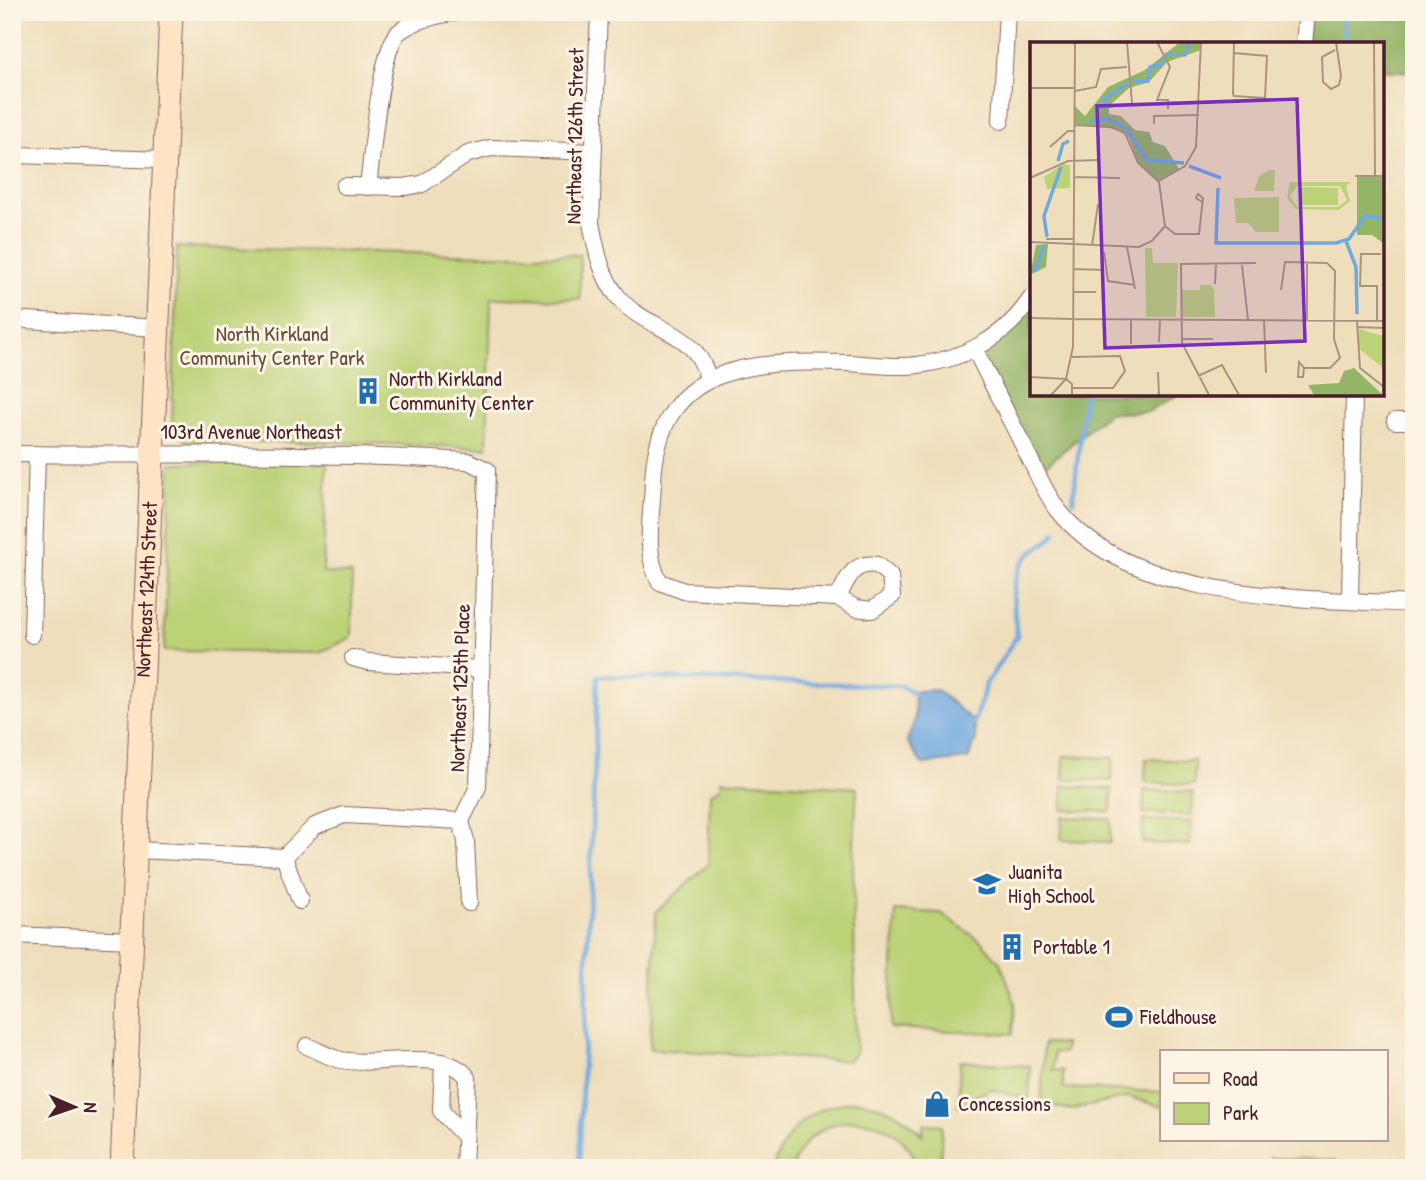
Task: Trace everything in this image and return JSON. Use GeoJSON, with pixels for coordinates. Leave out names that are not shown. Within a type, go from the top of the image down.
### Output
{"type":"FeatureCollection","features":[{"type":"Feature","properties":{"kind":"main road","name":"Northeast 124th Street"},"geometry":{"type":"LineString","coordinates":[[122,1168],[171,12]]}},
{"type":"Feature","properties":{"kind":"street"},"geometry":{"type":"LineString","coordinates":[[368,187],[384,69],[391,43],[397,33],[407,27],[456,12]]}},
{"type":"Feature","properties":{"kind":"street","name":"Northeast 126th Street"},"geometry":{"type":"LineString","coordinates":[[600,12],[591,223],[603,272],[619,298],[637,313],[689,342],[704,363],[708,378]]}},
{"type":"Feature","properties":{"kind":"street"},"geometry":{"type":"LineString","coordinates":[[1001,121],[1007,12]]}},
{"type":"Feature","properties":{"kind":"street"},"geometry":{"type":"LineString","coordinates":[[1304,42],[1307,12]]}},
{"type":"Feature","properties":{"kind":"street"},"geometry":{"type":"LineString","coordinates":[[344,186],[422,184],[468,154],[491,148],[593,152]]}},
{"type":"Feature","properties":{"kind":"street"},"geometry":{"type":"LineString","coordinates":[[17,155],[164,160]]}},
{"type":"Feature","properties":{"kind":"street"},"geometry":{"type":"LineString","coordinates":[[838,598],[684,591],[668,588],[660,582],[650,561],[654,459],[667,418],[686,395],[708,378],[773,364],[815,362],[916,366],[975,350],[1019,318],[1030,300]]}},
{"type":"Feature","properties":{"kind":"street"},"geometry":{"type":"LineString","coordinates":[[26,320],[158,328]]}},
{"type":"Feature","properties":{"kind":"street"},"geometry":{"type":"LineString","coordinates":[[975,350],[1058,509],[1084,538],[1124,560],[1208,587],[1270,597],[1414,604]]}},
{"type":"Feature","properties":{"kind":"street"},"geometry":{"type":"LineString","coordinates":[[1350,600],[1354,396]]}},
{"type":"Feature","properties":{"kind":"street"},"geometry":{"type":"LineString","coordinates":[[1395,421],[1414,421]]}},
{"type":"Feature","properties":{"kind":"street","name":"103rd Avenue Northeast"},"geometry":{"type":"LineString","coordinates":[[12,454],[124,457],[154,452],[390,456],[468,461],[480,464],[487,470]]}},
{"type":"Feature","properties":{"kind":"street"},"geometry":{"type":"LineString","coordinates":[[32,635],[37,454]]}},
{"type":"Feature","properties":{"kind":"street","name":"Northeast 125th Place"},"geometry":{"type":"LineString","coordinates":[[461,821],[478,787],[487,470]]}},
{"type":"Feature","properties":{"kind":"street"},"geometry":{"type":"LineString","coordinates":[[353,658],[368,662],[481,669]]}},
{"type":"Feature","properties":{"kind":"street"},"geometry":{"type":"LineString","coordinates":[[136,849],[284,857],[315,826],[345,815],[461,821],[466,841],[470,903]]}},
{"type":"Feature","properties":{"kind":"street"},"geometry":{"type":"LineString","coordinates":[[284,857],[300,901]]}},
{"type":"Feature","properties":{"kind":"street"},"geometry":{"type":"LineString","coordinates":[[12,935],[133,940]]}},
{"type":"Feature","properties":{"kind":"street"},"geometry":{"type":"LineString","coordinates":[[307,1046],[339,1059],[443,1062],[461,1068],[468,1078],[464,1168]]}},
{"type":"Feature","properties":{"kind":"street"},"geometry":{"type":"LineString","coordinates":[[443,1062],[441,1111],[465,1137]]}},
{"type":"Feature","properties":{"kind":"green space"},"geometry":{"type":"Polygon","coordinates":[[[1307,12],[1414,12],[1414,72],[1384,70],[1384,42],[1304,42],[1307,12]]]}},
{"type":"Feature","properties":{"kind":"green space","name":"North Kirkland Community Center Park"},"geometry":{"type":"Polygon","coordinates":[[[177,247],[580,255],[580,299],[491,298],[487,448],[334,442],[186,442],[172,425],[177,247]]]}},
{"type":"Feature","properties":{"kind":"green space"},"geometry":{"type":"Polygon","coordinates":[[[1030,299],[1030,396],[1176,396],[1148,412],[1108,413],[1037,473],[975,350],[1030,299]]]}},
{"type":"Feature","properties":{"kind":"green space"},"geometry":{"type":"Polygon","coordinates":[[[327,462],[323,573],[352,574],[352,637],[319,653],[164,651],[171,463],[327,462]]]}},
{"type":"Feature","properties":{"kind":"green space"},"geometry":{"type":"Polygon","coordinates":[[[1064,756],[1113,758],[1112,781],[1063,779],[1064,756]]]}},
{"type":"Feature","properties":{"kind":"green space"},"geometry":{"type":"Polygon","coordinates":[[[1146,759],[1195,761],[1194,785],[1145,782],[1146,759]]]}},
{"type":"Feature","properties":{"kind":"green space"},"geometry":{"type":"Polygon","coordinates":[[[721,780],[857,788],[853,860],[856,1053],[848,1061],[650,1049],[656,912],[708,865],[710,794],[721,787],[721,780]]]}},
{"type":"Feature","properties":{"kind":"green space"},"geometry":{"type":"Polygon","coordinates":[[[1063,786],[1112,789],[1111,812],[1062,810],[1063,786]]]}},
{"type":"Feature","properties":{"kind":"green space"},"geometry":{"type":"Polygon","coordinates":[[[1144,790],[1193,792],[1192,815],[1143,813],[1144,790]]]}},
{"type":"Feature","properties":{"kind":"green space"},"geometry":{"type":"Polygon","coordinates":[[[1062,817],[1111,819],[1110,842],[1061,840],[1062,817]]]}},
{"type":"Feature","properties":{"kind":"green space"},"geometry":{"type":"Polygon","coordinates":[[[1143,820],[1192,822],[1190,845],[1142,843],[1143,820]]]}},
{"type":"Feature","properties":{"kind":"green space"},"geometry":{"type":"Polygon","coordinates":[[[896,911],[941,913],[982,942],[1001,964],[1015,1003],[1013,1034],[890,1028],[896,911]]]}},
{"type":"Feature","properties":{"kind":"green space"},"geometry":{"type":"Polygon","coordinates":[[[1044,1043],[1065,1044],[1064,1053],[1054,1052],[1053,1070],[1063,1071],[1063,1088],[1160,1092],[1160,1106],[1129,1097],[1071,1110],[1041,1103],[1044,1043]]]}},
{"type":"Feature","properties":{"kind":"green space"},"geometry":{"type":"Polygon","coordinates":[[[960,1061],[1030,1066],[1029,1099],[990,1089],[958,1106],[960,1061]]]}},
{"type":"Feature","properties":{"kind":"green space"},"geometry":{"type":"Polygon","coordinates":[[[858,1101],[893,1112],[922,1135],[924,1124],[942,1125],[940,1168],[919,1168],[908,1147],[893,1133],[875,1124],[855,1121],[835,1124],[817,1133],[802,1147],[792,1168],[773,1168],[786,1141],[804,1120],[828,1107],[858,1101]]]}},
{"type":"Feature","properties":{"kind":"green space"},"geometry":{"type":"Polygon","coordinates":[[[1270,1158],[1335,1160],[1327,1168],[1279,1168],[1270,1158]]]}},
{"type":"Feature","properties":{"kind":"water"},"geometry":{"type":"Polygon","coordinates":[[[937,690],[974,722],[976,740],[968,759],[922,764],[907,741],[915,719],[914,691],[937,690]]]}},
{"type":"Feature","properties":{"kind":"waterway"},"geometry":{"type":"LineString","coordinates":[[1343,12],[1345,42]]}},
{"type":"Feature","properties":{"kind":"waterway"},"geometry":{"type":"LineString","coordinates":[[1414,30],[1414,61]]}},
{"type":"Feature","properties":{"kind":"waterway"},"geometry":{"type":"LineString","coordinates":[[1073,501],[1085,396]]}},
{"type":"Feature","properties":{"kind":"waterway"},"geometry":{"type":"LineString","coordinates":[[968,723],[974,722],[986,684],[1017,636],[1014,595],[1021,565],[1056,532]]}},
{"type":"Feature","properties":{"kind":"waterway"},"geometry":{"type":"LineString","coordinates":[[579,1168],[598,676],[901,686],[917,695]]}},
{"type":"Feature","properties":{"kind":"place","name":"North Kirkland Community Center"},"geometry":{"type":"Point","coordinates":[368,391]}},
{"type":"Feature","properties":{"kind":"place","name":"Juanita High School"},"geometry":{"type":"Point","coordinates":[987,884]}},
{"type":"Feature","properties":{"kind":"place","name":"Portable 1"},"geometry":{"type":"Point","coordinates":[1012,947]}},
{"type":"Feature","properties":{"kind":"place","name":"Fieldhouse"},"geometry":{"type":"Point","coordinates":[1119,1017]}},
{"type":"Feature","properties":{"kind":"place","name":"Concessions"},"geometry":{"type":"Point","coordinates":[937,1104]}}]}
